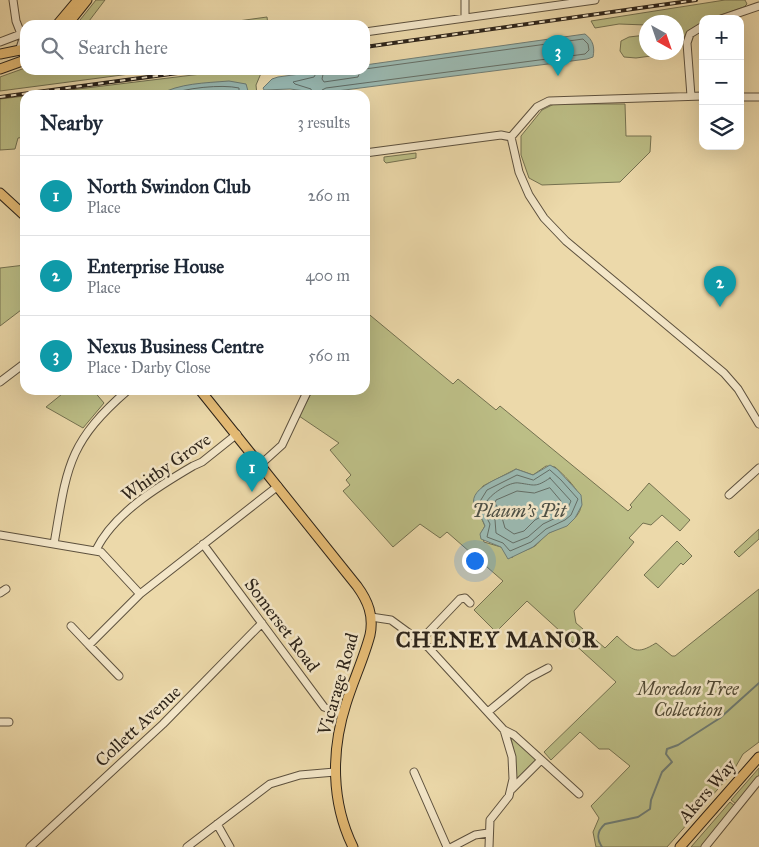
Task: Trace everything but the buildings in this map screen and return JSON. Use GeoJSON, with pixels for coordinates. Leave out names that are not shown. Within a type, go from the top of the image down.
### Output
{"type":"FeatureCollection","features":[{"type":"Feature","properties":{"kind":"main road"},"geometry":{"type":"LineString","coordinates":[[61,20],[78,0]]}},
{"type":"Feature","properties":{"kind":"main road"},"geometry":{"type":"LineString","coordinates":[[71,20],[87,0]]}},
{"type":"Feature","properties":{"kind":"main road"},"geometry":{"type":"LineString","coordinates":[[0,54],[20,50]]}},
{"type":"Feature","properties":{"kind":"main road"},"geometry":{"type":"LineString","coordinates":[[0,68],[20,62]]}},
{"type":"Feature","properties":{"kind":"main road"},"geometry":{"type":"LineString","coordinates":[[0,193],[20,211]]}},
{"type":"Feature","properties":{"kind":"main road"},"geometry":{"type":"LineString","coordinates":[[204,395],[362,593],[371,617]]}},
{"type":"Feature","properties":{"kind":"main road","name":"Vicarage Road"},"geometry":{"type":"LineString","coordinates":[[353,847],[339,810],[335,772],[338,736],[343,714],[368,640],[371,617]]}},
{"type":"Feature","properties":{"kind":"main road","name":"Akers Way"},"geometry":{"type":"LineString","coordinates":[[680,847],[759,757]]}},
{"type":"Feature","properties":{"kind":"street"},"geometry":{"type":"LineString","coordinates":[[13,0],[20,26]]}},
{"type":"Feature","properties":{"kind":"street"},"geometry":{"type":"LineString","coordinates":[[465,0],[466,18]]}},
{"type":"Feature","properties":{"kind":"street"},"geometry":{"type":"LineString","coordinates":[[370,31],[595,0]]}},
{"type":"Feature","properties":{"kind":"street"},"geometry":{"type":"LineString","coordinates":[[733,15],[759,6]]}},
{"type":"Feature","properties":{"kind":"street"},"geometry":{"type":"LineString","coordinates":[[691,96],[687,43],[690,34],[699,28]]}},
{"type":"Feature","properties":{"kind":"street"},"geometry":{"type":"LineString","coordinates":[[0,42],[20,38]]}},
{"type":"Feature","properties":{"kind":"street"},"geometry":{"type":"LineString","coordinates":[[511,137],[537,107],[549,100],[699,96]]}},
{"type":"Feature","properties":{"kind":"street"},"geometry":{"type":"LineString","coordinates":[[744,97],[759,97]]}},
{"type":"Feature","properties":{"kind":"street"},"geometry":{"type":"LineString","coordinates":[[370,152],[501,135],[511,137]]}},
{"type":"Feature","properties":{"kind":"street"},"geometry":{"type":"LineString","coordinates":[[511,137],[527,191],[548,222],[566,241],[724,374],[738,389],[759,424]]}},
{"type":"Feature","properties":{"kind":"street"},"geometry":{"type":"LineString","coordinates":[[0,382],[20,367]]}},
{"type":"Feature","properties":{"kind":"street"},"geometry":{"type":"LineString","coordinates":[[54,544],[65,476],[75,451],[94,421],[123,395]]}},
{"type":"Feature","properties":{"kind":"street"},"geometry":{"type":"LineString","coordinates":[[261,464],[282,445],[306,395]]}},
{"type":"Feature","properties":{"kind":"street","name":"Whitby Grove"},"geometry":{"type":"LineString","coordinates":[[96,550],[140,499],[201,463],[237,434]]}},
{"type":"Feature","properties":{"kind":"street"},"geometry":{"type":"LineString","coordinates":[[729,495],[759,468]]}},
{"type":"Feature","properties":{"kind":"street"},"geometry":{"type":"LineString","coordinates":[[89,645],[140,594],[278,486]]}},
{"type":"Feature","properties":{"kind":"street"},"geometry":{"type":"LineString","coordinates":[[0,535],[96,550],[108,557],[140,594]]}},
{"type":"Feature","properties":{"kind":"street","name":"Somerset Road"},"geometry":{"type":"LineString","coordinates":[[203,544],[324,707],[343,714]]}},
{"type":"Feature","properties":{"kind":"street"},"geometry":{"type":"LineString","coordinates":[[420,641],[460,599],[465,598],[470,602]]}},
{"type":"Feature","properties":{"kind":"street"},"geometry":{"type":"LineString","coordinates":[[371,617],[391,620],[420,641],[445,664],[489,711],[504,730],[512,757],[514,774],[512,789]]}},
{"type":"Feature","properties":{"kind":"street","name":"Collett Avenue"},"geometry":{"type":"LineString","coordinates":[[30,847],[163,724],[262,623]]}},
{"type":"Feature","properties":{"kind":"street"},"geometry":{"type":"LineString","coordinates":[[71,626],[119,676]]}},
{"type":"Feature","properties":{"kind":"street"},"geometry":{"type":"LineString","coordinates":[[489,711],[529,678],[548,668]]}},
{"type":"Feature","properties":{"kind":"street"},"geometry":{"type":"LineString","coordinates":[[0,722],[9,722]]}},
{"type":"Feature","properties":{"kind":"street"},"geometry":{"type":"LineString","coordinates":[[504,730],[514,735],[579,794]]}},
{"type":"Feature","properties":{"kind":"street"},"geometry":{"type":"LineString","coordinates":[[489,847],[488,833],[492,816],[512,789],[542,760]]}},
{"type":"Feature","properties":{"kind":"street"},"geometry":{"type":"LineString","coordinates":[[187,847],[254,795],[279,780],[300,775],[335,772]]}},
{"type":"Feature","properties":{"kind":"street"},"geometry":{"type":"LineString","coordinates":[[414,772],[447,847]]}},
{"type":"Feature","properties":{"kind":"street"},"geometry":{"type":"LineString","coordinates":[[705,847],[759,780]]}},
{"type":"Feature","properties":{"kind":"street"},"geometry":{"type":"LineString","coordinates":[[217,824],[230,847]]}},
{"type":"Feature","properties":{"kind":"street"},"geometry":{"type":"LineString","coordinates":[[452,847],[475,835],[488,833]]}},
{"type":"Feature","properties":{"kind":"green space"},"geometry":{"type":"Polygon","coordinates":[[[96,0],[105,0],[90,20],[80,20],[96,0]]]}},
{"type":"Feature","properties":{"kind":"green space"},"geometry":{"type":"Polygon","coordinates":[[[725,0],[745,0],[747,4],[744,7],[721,15],[699,15],[699,24],[688,31],[684,38],[684,15],[639,15],[639,25],[619,24],[595,28],[591,21],[725,0]]]}},
{"type":"Feature","properties":{"kind":"green space"},"geometry":{"type":"Polygon","coordinates":[[[267,17],[267,20],[245,20],[267,17]]]}},
{"type":"Feature","properties":{"kind":"green space"},"geometry":{"type":"Polygon","coordinates":[[[639,36],[639,58],[624,57],[620,51],[621,41],[629,37],[639,36]]]}},
{"type":"Feature","properties":{"kind":"green space"},"geometry":{"type":"Polygon","coordinates":[[[20,70],[20,75],[122,75],[0,91],[0,77],[20,70]]]}},
{"type":"Feature","properties":{"kind":"green space"},"geometry":{"type":"Polygon","coordinates":[[[193,75],[260,75],[256,85],[256,90],[70,90],[193,75]]]}},
{"type":"Feature","properties":{"kind":"green space"},"geometry":{"type":"Polygon","coordinates":[[[20,97],[20,138],[18,138],[15,149],[0,150],[0,99],[20,97]]]}},
{"type":"Feature","properties":{"kind":"green space"},"geometry":{"type":"Polygon","coordinates":[[[554,104],[625,104],[626,136],[651,136],[650,152],[620,182],[542,185],[529,178],[521,155],[521,136],[542,110],[554,104]]]}},
{"type":"Feature","properties":{"kind":"green space"},"geometry":{"type":"Polygon","coordinates":[[[416,153],[416,158],[386,163],[384,161],[384,157],[416,153]]]}},
{"type":"Feature","properties":{"kind":"green space"},"geometry":{"type":"Polygon","coordinates":[[[20,266],[20,311],[0,326],[0,268],[20,266]]]}},
{"type":"Feature","properties":{"kind":"green space","name":"Moredon Tree Collection"},"geometry":{"type":"Polygon","coordinates":[[[370,315],[453,384],[458,379],[496,410],[500,406],[628,511],[632,507],[630,505],[649,483],[690,520],[680,531],[662,515],[651,525],[643,523],[629,538],[634,542],[574,611],[576,623],[605,648],[617,636],[635,650],[650,647],[656,643],[672,656],[675,656],[759,589],[759,742],[743,754],[732,773],[667,847],[596,847],[593,832],[599,818],[591,806],[630,766],[609,749],[599,749],[580,732],[551,760],[544,752],[616,682],[527,601],[496,632],[474,610],[503,581],[447,532],[440,538],[420,524],[393,547],[343,491],[350,485],[346,480],[351,475],[330,450],[339,443],[299,416],[310,395],[370,395],[370,315]],[[546,466],[533,475],[516,469],[483,486],[474,502],[485,526],[481,533],[484,542],[501,547],[512,558],[513,555],[535,546],[548,534],[576,517],[580,510],[581,502],[573,485],[555,467],[546,466]]]}},
{"type":"Feature","properties":{"kind":"green space"},"geometry":{"type":"Polygon","coordinates":[[[61,395],[97,395],[104,403],[83,428],[46,407],[61,395]]]}},
{"type":"Feature","properties":{"kind":"green space"},"geometry":{"type":"Polygon","coordinates":[[[759,529],[759,539],[739,557],[734,552],[759,529]]]}},
{"type":"Feature","properties":{"kind":"green space"},"geometry":{"type":"Polygon","coordinates":[[[677,541],[692,556],[683,565],[681,563],[658,588],[644,575],[677,541]]]}},
{"type":"Feature","properties":{"kind":"green space"},"geometry":{"type":"Polygon","coordinates":[[[510,733],[538,759],[516,781],[515,758],[510,733]]]}},
{"type":"Feature","properties":{"kind":"green space"},"geometry":{"type":"Polygon","coordinates":[[[759,768],[759,778],[736,804],[731,800],[759,768]]]}},
{"type":"Feature","properties":{"kind":"green space"},"geometry":{"type":"Polygon","coordinates":[[[730,802],[735,806],[703,847],[691,847],[730,802]]]}},
{"type":"Feature","properties":{"kind":"water"},"geometry":{"type":"Polygon","coordinates":[[[585,34],[592,41],[594,50],[593,57],[587,59],[344,90],[264,90],[263,88],[272,79],[293,75],[370,75],[370,64],[585,34]]]}},
{"type":"Feature","properties":{"kind":"water"},"geometry":{"type":"Polygon","coordinates":[[[229,81],[246,84],[248,90],[169,90],[202,83],[229,81]]]}},
{"type":"Feature","properties":{"kind":"water","name":"Plaum's Pit"},"geometry":{"type":"Polygon","coordinates":[[[550,465],[557,469],[581,495],[582,505],[575,518],[567,526],[549,533],[533,547],[508,559],[501,547],[481,539],[480,534],[485,526],[475,508],[474,498],[482,487],[516,469],[533,475],[550,465]]]}},
{"type":"Feature","properties":{"kind":"waterway"},"geometry":{"type":"LineString","coordinates":[[602,847],[598,835],[600,829],[605,824],[638,817],[650,809],[651,800],[662,772],[672,762],[666,754],[667,749],[678,745],[720,718],[759,683]]}},
{"type":"Feature","properties":{"kind":"railway"},"geometry":{"type":"LineString","coordinates":[[370,46],[696,0]]}},
{"type":"Feature","properties":{"kind":"railway"},"geometry":{"type":"LineString","coordinates":[[52,90],[163,75]]}},
{"type":"Feature","properties":{"kind":"railway"},"geometry":{"type":"LineString","coordinates":[[0,97],[20,94]]}},
{"type":"Feature","properties":{"kind":"place","name":"Nexus Business Centre"},"geometry":{"type":"Point","coordinates":[558,76]}},
{"type":"Feature","properties":{"kind":"place","name":"Enterprise House"},"geometry":{"type":"Point","coordinates":[720,307]}},
{"type":"Feature","properties":{"kind":"place","name":"North Swindon Club"},"geometry":{"type":"Point","coordinates":[252,492]}},
{"type":"Feature","properties":{"kind":"district","name":"CHENEY MANOR"},"geometry":{"type":"Point","coordinates":[497,639]}}]}
